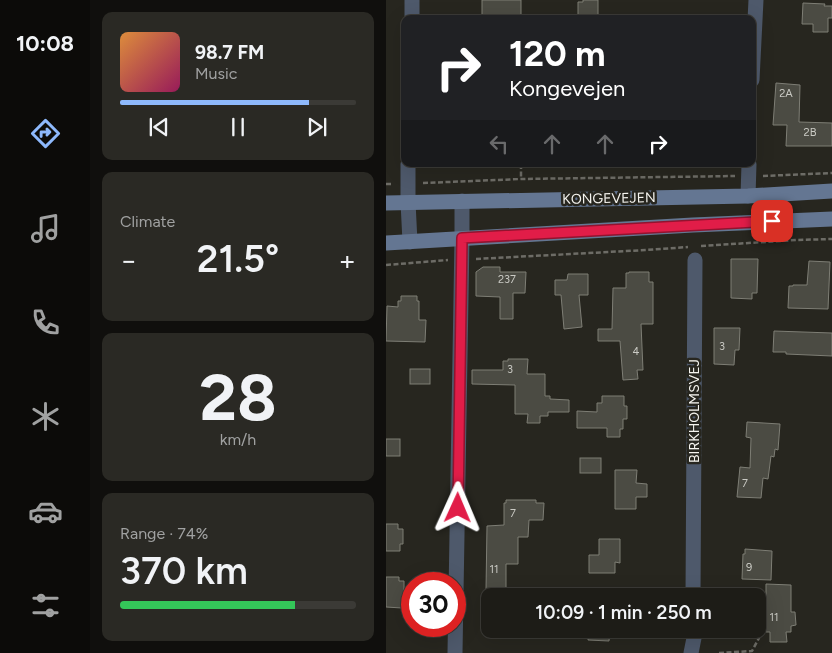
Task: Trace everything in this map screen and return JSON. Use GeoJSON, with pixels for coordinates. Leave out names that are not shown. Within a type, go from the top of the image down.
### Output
{"type":"FeatureCollection","features":[{"type":"Feature","properties":{"kind":"main road","name":"KONGEVEJEN"},"geometry":{"type":"LineString","coordinates":[[386,203],[748,196],[832,191]]}},
{"type":"Feature","properties":{"kind":"main road"},"geometry":{"type":"LineString","coordinates":[[386,243],[832,218]]}},
{"type":"Feature","properties":{"kind":"street"},"geometry":{"type":"LineString","coordinates":[[412,0],[412,15]]}},
{"type":"Feature","properties":{"kind":"street"},"geometry":{"type":"LineString","coordinates":[[755,15],[756,0]]}},
{"type":"Feature","properties":{"kind":"street"},"geometry":{"type":"LineString","coordinates":[[408,167],[410,242]]}},
{"type":"Feature","properties":{"kind":"street"},"geometry":{"type":"LineString","coordinates":[[748,170],[748,196]]}},
{"type":"Feature","properties":{"kind":"street"},"geometry":{"type":"LineString","coordinates":[[455,653],[462,201]]}},
{"type":"Feature","properties":{"kind":"street","name":"BIRKHOLMSVEJ"},"geometry":{"type":"LineString","coordinates":[[694,260],[694,588]]}},
{"type":"Feature","properties":{"kind":"street"},"geometry":{"type":"LineString","coordinates":[[690,653],[694,638]]}},
{"type":"Feature","properties":{"kind":"path"},"geometry":{"type":"LineString","coordinates":[[521,167],[521,179]]}},
{"type":"Feature","properties":{"kind":"path"},"geometry":{"type":"LineString","coordinates":[[386,184],[748,170],[832,174]]}},
{"type":"Feature","properties":{"kind":"path"},"geometry":{"type":"LineString","coordinates":[[471,259],[832,239]]}},
{"type":"Feature","properties":{"kind":"path"},"geometry":{"type":"LineString","coordinates":[[386,265],[444,260]]}},
{"type":"Feature","properties":{"kind":"path"},"geometry":{"type":"LineString","coordinates":[[719,653],[752,651],[759,638]]}},
{"type":"Feature","properties":{"kind":"building"},"geometry":{"type":"Polygon","coordinates":[[[482,0],[521,0],[521,15],[482,15],[482,0]]]}},
{"type":"Feature","properties":{"kind":"building"},"geometry":{"type":"Polygon","coordinates":[[[583,0],[598,0],[598,15],[578,15],[578,2],[583,2],[583,0]]]}},
{"type":"Feature","properties":{"kind":"building"},"geometry":{"type":"Polygon","coordinates":[[[803,3],[832,6],[832,18],[828,18],[828,32],[813,32],[813,24],[802,24],[803,3]]]}},
{"type":"Feature","properties":{"kind":"building"},"geometry":{"type":"Polygon","coordinates":[[[776,83],[800,85],[799,122],[832,123],[832,146],[786,146],[787,125],[773,125],[776,83]]]}},
{"type":"Feature","properties":{"kind":"building"},"geometry":{"type":"Polygon","coordinates":[[[731,259],[758,259],[757,293],[752,293],[752,299],[731,298],[731,259]]]}},
{"type":"Feature","properties":{"kind":"building"},"geometry":{"type":"Polygon","coordinates":[[[809,261],[830,262],[828,309],[788,308],[789,286],[807,285],[809,261]]]}},
{"type":"Feature","properties":{"kind":"building"},"geometry":{"type":"Polygon","coordinates":[[[483,267],[500,267],[500,272],[526,272],[525,293],[513,293],[513,319],[500,319],[500,297],[476,296],[476,272],[483,267]]]}},
{"type":"Feature","properties":{"kind":"building"},"geometry":{"type":"Polygon","coordinates":[[[649,272],[649,282],[653,282],[653,324],[641,324],[643,370],[637,370],[638,379],[623,380],[620,341],[598,341],[598,329],[612,329],[613,288],[626,288],[626,273],[649,272]]]}},
{"type":"Feature","properties":{"kind":"building"},"geometry":{"type":"Polygon","coordinates":[[[568,274],[588,274],[588,295],[579,295],[582,327],[564,329],[561,295],[555,295],[555,280],[567,280],[568,274]]]}},
{"type":"Feature","properties":{"kind":"building"},"geometry":{"type":"Polygon","coordinates":[[[401,296],[417,296],[417,301],[419,301],[419,320],[426,320],[425,342],[386,341],[387,306],[398,307],[398,301],[401,301],[401,296]]]}},
{"type":"Feature","properties":{"kind":"building"},"geometry":{"type":"Polygon","coordinates":[[[714,328],[740,328],[739,350],[735,350],[734,365],[714,364],[714,328]]]}},
{"type":"Feature","properties":{"kind":"building"},"geometry":{"type":"Polygon","coordinates":[[[774,331],[832,333],[832,356],[773,352],[774,331]]]}},
{"type":"Feature","properties":{"kind":"building"},"geometry":{"type":"Polygon","coordinates":[[[508,359],[528,359],[527,374],[545,374],[545,396],[550,396],[550,399],[569,400],[569,412],[548,412],[548,416],[540,416],[540,423],[527,423],[528,414],[515,414],[515,385],[472,384],[472,370],[503,370],[503,361],[508,361],[508,359]]]}},
{"type":"Feature","properties":{"kind":"building"},"geometry":{"type":"Polygon","coordinates":[[[410,369],[430,369],[430,384],[410,384],[410,369]]]}},
{"type":"Feature","properties":{"kind":"building"},"geometry":{"type":"Polygon","coordinates":[[[602,396],[624,396],[624,406],[627,406],[627,419],[623,419],[623,429],[620,429],[620,437],[607,437],[607,428],[577,428],[577,411],[597,412],[597,403],[602,403],[602,396]]]}},
{"type":"Feature","properties":{"kind":"building"},"geometry":{"type":"Polygon","coordinates":[[[747,422],[780,424],[778,450],[775,449],[774,457],[771,456],[768,479],[763,478],[761,498],[737,497],[740,467],[750,468],[751,438],[746,437],[747,422]]]}},
{"type":"Feature","properties":{"kind":"building"},"geometry":{"type":"Polygon","coordinates":[[[386,439],[400,439],[400,456],[386,456],[386,439]]]}},
{"type":"Feature","properties":{"kind":"building"},"geometry":{"type":"Polygon","coordinates":[[[580,458],[601,458],[601,473],[580,473],[580,458]]]}},
{"type":"Feature","properties":{"kind":"building"},"geometry":{"type":"Polygon","coordinates":[[[615,470],[637,470],[636,483],[647,484],[647,497],[636,497],[636,509],[615,509],[615,470]]]}},
{"type":"Feature","properties":{"kind":"building"},"geometry":{"type":"Polygon","coordinates":[[[506,500],[536,500],[536,503],[544,503],[543,520],[529,520],[528,537],[518,537],[518,564],[506,564],[506,588],[486,588],[487,526],[504,525],[504,503],[506,503],[506,500]]]}},
{"type":"Feature","properties":{"kind":"building"},"geometry":{"type":"Polygon","coordinates":[[[386,524],[398,524],[398,529],[403,529],[403,544],[400,544],[400,551],[386,551],[386,524]]]}},
{"type":"Feature","properties":{"kind":"building"},"geometry":{"type":"Polygon","coordinates":[[[599,539],[620,539],[620,563],[615,562],[615,573],[589,573],[589,555],[599,555],[599,539]]]}},
{"type":"Feature","properties":{"kind":"building"},"geometry":{"type":"Polygon","coordinates":[[[745,549],[772,551],[771,580],[742,579],[745,549]]]}},
{"type":"Feature","properties":{"kind":"building"},"geometry":{"type":"Polygon","coordinates":[[[386,577],[399,577],[399,581],[401,581],[401,608],[386,607],[386,577]]]}},
{"type":"Feature","properties":{"kind":"building"},"geometry":{"type":"Polygon","coordinates":[[[766,584],[791,585],[791,612],[795,612],[796,625],[791,626],[791,632],[786,632],[787,642],[770,642],[770,632],[766,632],[766,584]]]}},
{"type":"Feature","properties":{"kind":"building"},"geometry":{"type":"Polygon","coordinates":[[[588,638],[609,638],[609,641],[588,640],[588,638]]]}},
{"type":"Feature","properties":{"kind":"route"},"geometry":{"type":"LineString","coordinates":[[458,508],[462,238],[772,221]]}}]}
